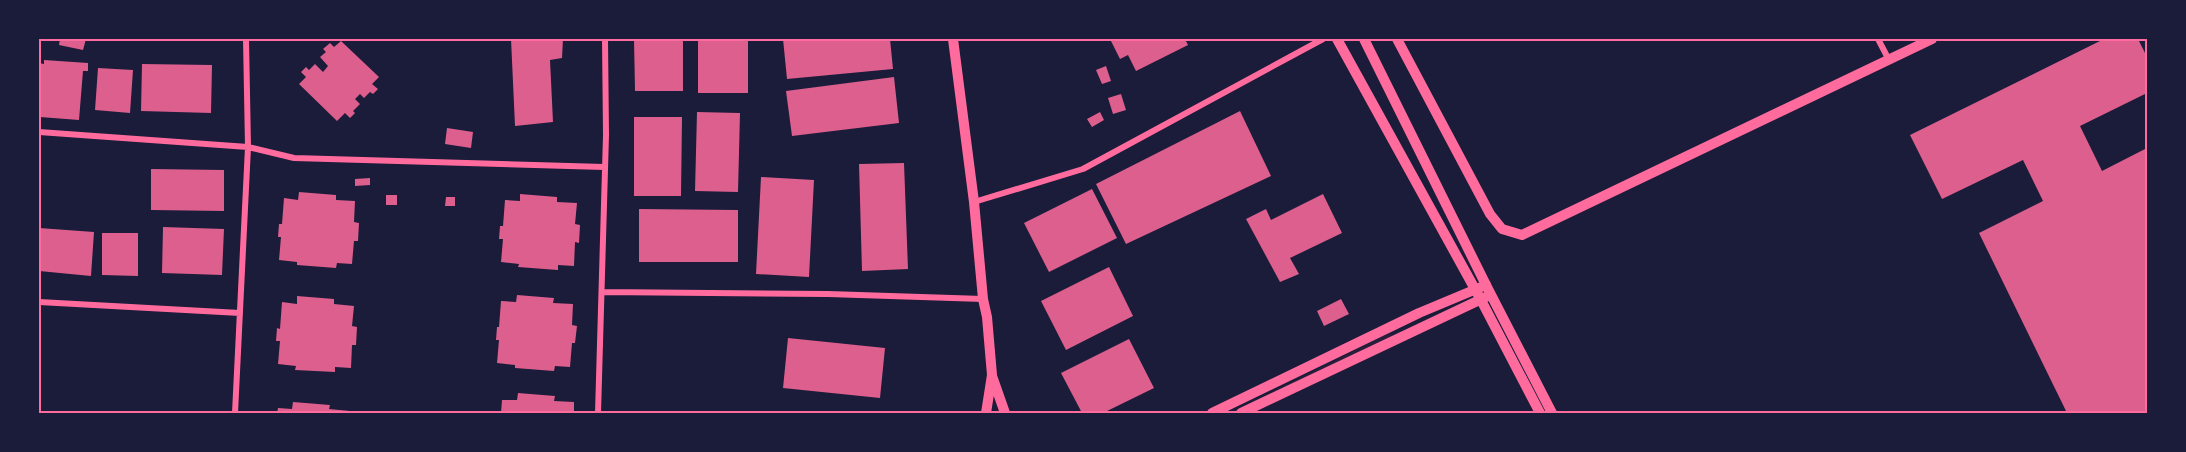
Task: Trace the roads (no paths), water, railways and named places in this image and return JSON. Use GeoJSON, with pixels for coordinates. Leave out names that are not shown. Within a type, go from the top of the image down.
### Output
{"type":"FeatureCollection","features":[{"type":"Feature","properties":{"kind":"street"},"geometry":{"type":"LineString","coordinates":[[235,413],[248,147],[246,39]]}},
{"type":"Feature","properties":{"kind":"street"},"geometry":{"type":"LineString","coordinates":[[598,413],[606,135],[605,39]]}},
{"type":"Feature","properties":{"kind":"street"},"geometry":{"type":"LineString","coordinates":[[952,39],[987,317],[992,375],[986,413]]}},
{"type":"Feature","properties":{"kind":"street"},"geometry":{"type":"LineString","coordinates":[[974,202],[1083,169],[1323,39]]}},
{"type":"Feature","properties":{"kind":"street"},"geometry":{"type":"LineString","coordinates":[[1337,39],[1474,290]]}},
{"type":"Feature","properties":{"kind":"street"},"geometry":{"type":"LineString","coordinates":[[1364,39],[1486,293],[1540,413]]}},
{"type":"Feature","properties":{"kind":"street"},"geometry":{"type":"LineString","coordinates":[[1397,39],[1490,214],[1502,229],[1522,235],[1932,39]]}},
{"type":"Feature","properties":{"kind":"street"},"geometry":{"type":"LineString","coordinates":[[1878,39],[1889,60]]}},
{"type":"Feature","properties":{"kind":"street"},"geometry":{"type":"LineString","coordinates":[[39,132],[248,147],[294,158],[604,167]]}},
{"type":"Feature","properties":{"kind":"street"},"geometry":{"type":"LineString","coordinates":[[1212,413],[1419,313],[1474,290],[1486,293],[1552,413]]}},
{"type":"Feature","properties":{"kind":"street"},"geometry":{"type":"LineString","coordinates":[[602,292],[828,294],[983,299]]}},
{"type":"Feature","properties":{"kind":"street"},"geometry":{"type":"LineString","coordinates":[[1241,413],[1486,293]]}},
{"type":"Feature","properties":{"kind":"street"},"geometry":{"type":"LineString","coordinates":[[39,302],[240,313]]}},
{"type":"Feature","properties":{"kind":"street"},"geometry":{"type":"LineString","coordinates":[[992,375],[1004,409]]}}]}
